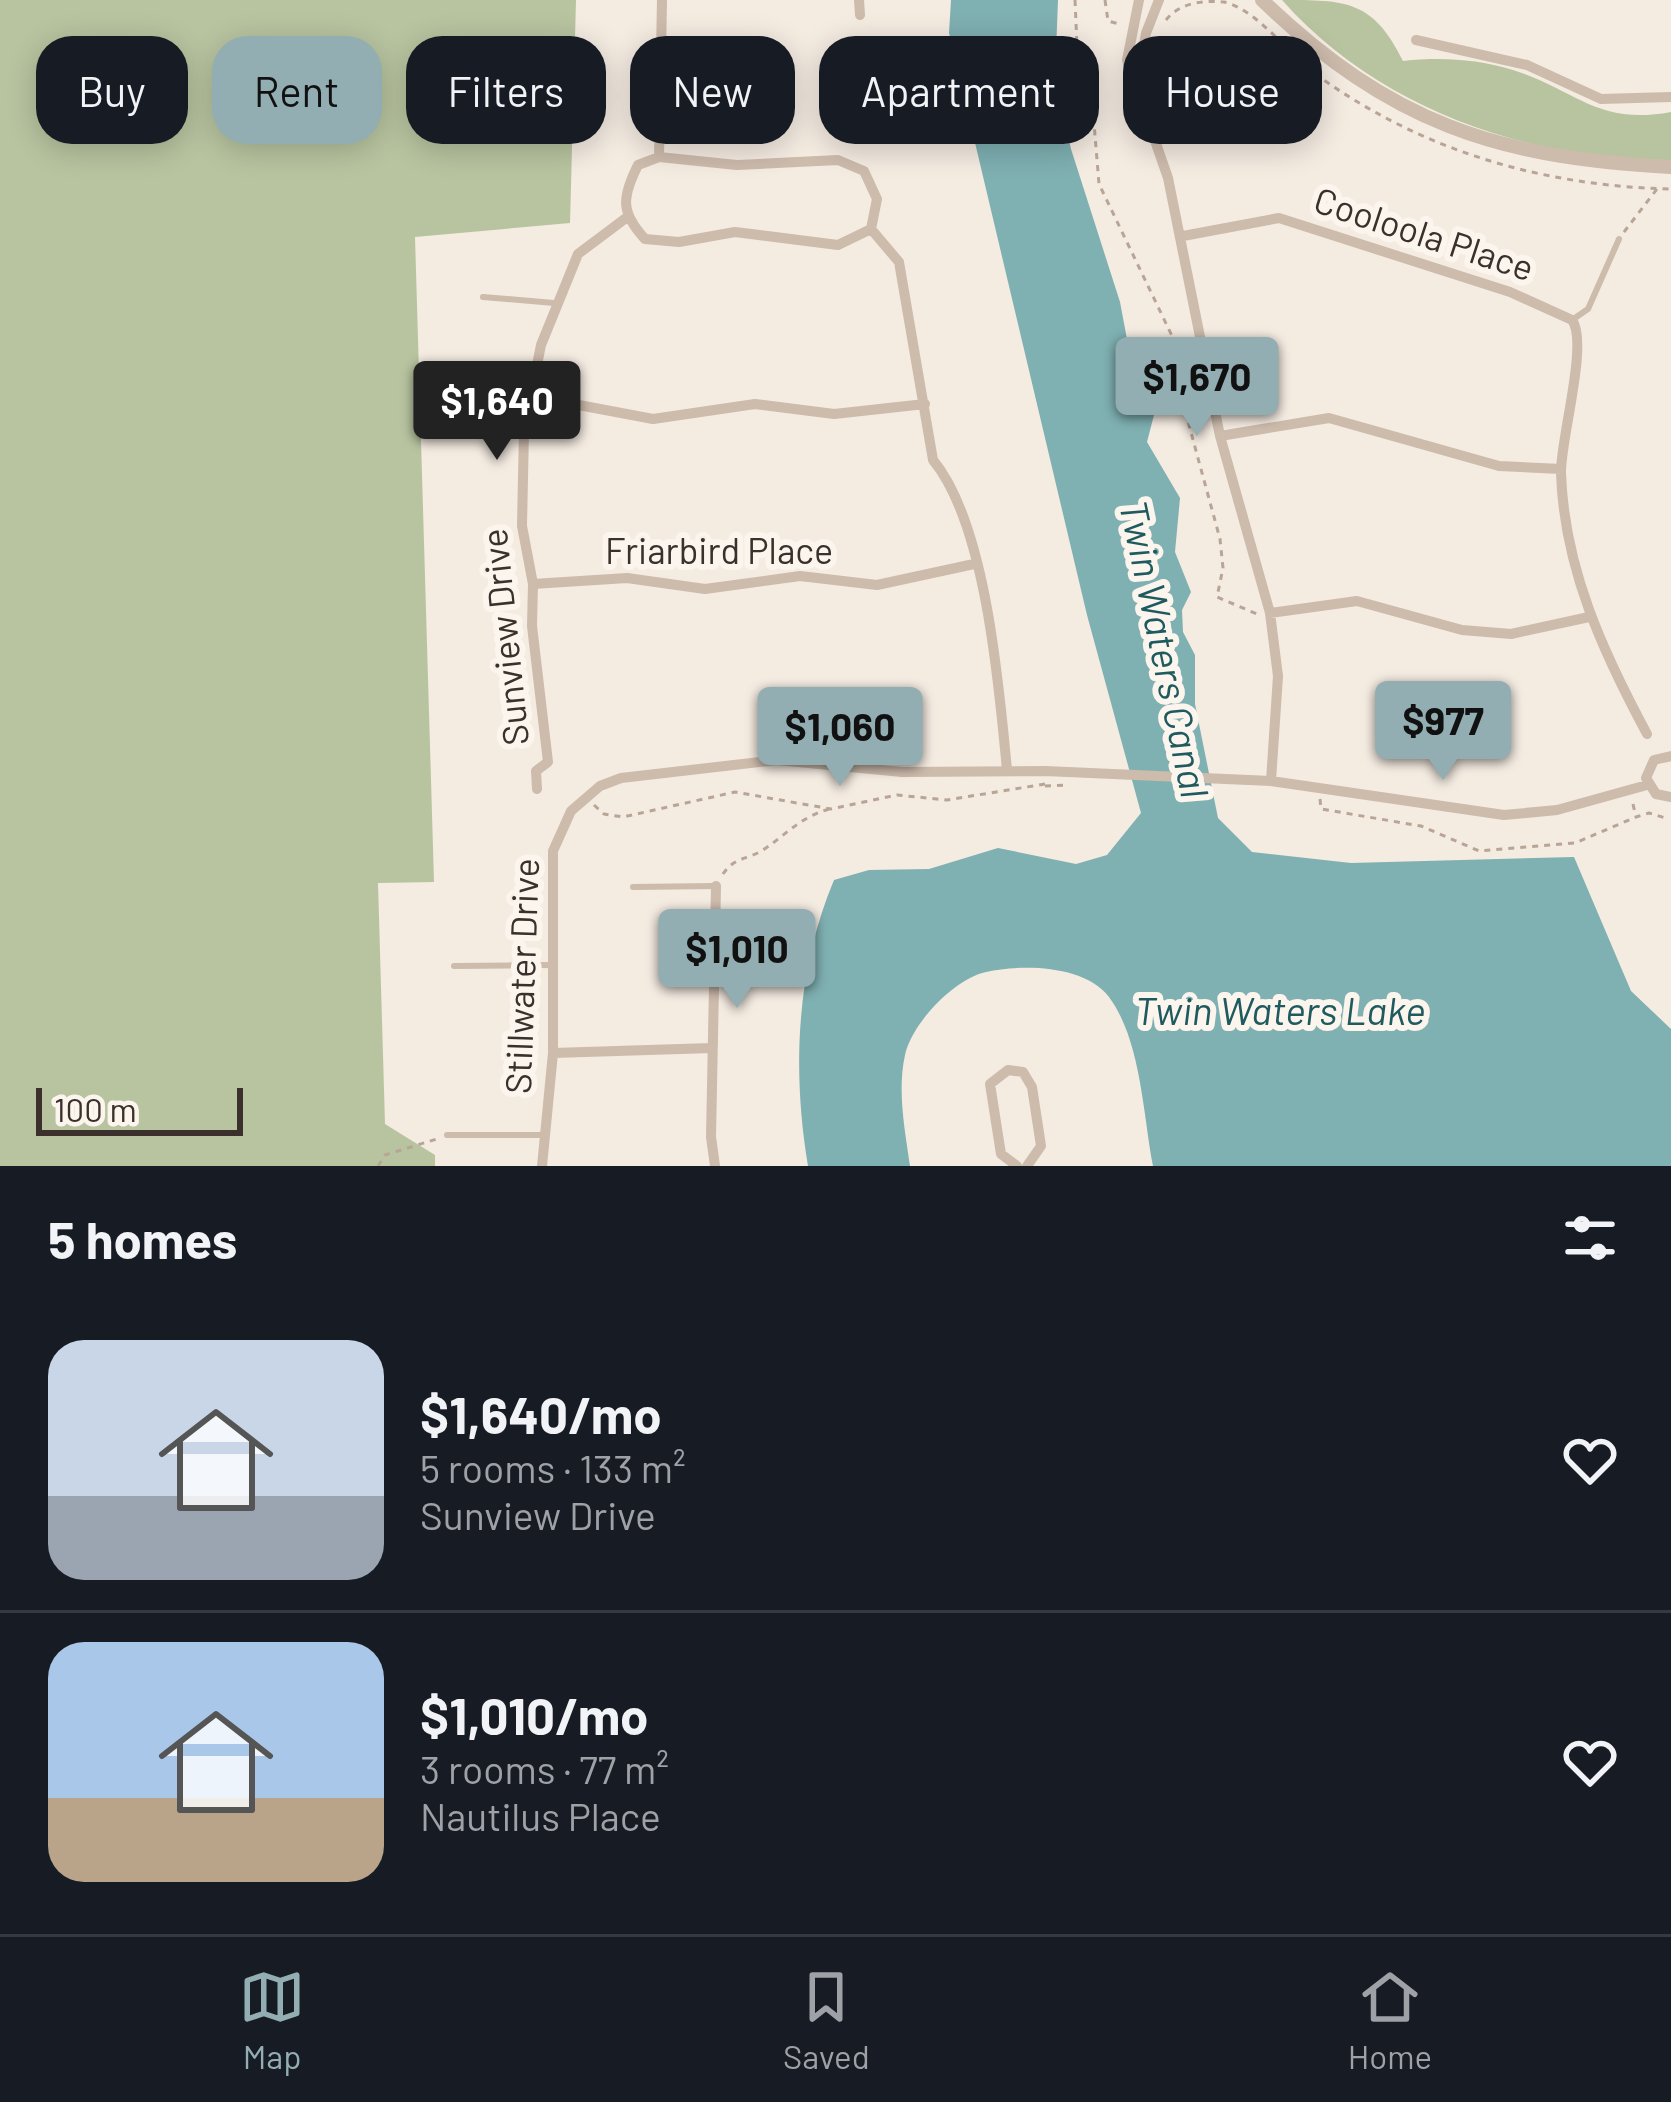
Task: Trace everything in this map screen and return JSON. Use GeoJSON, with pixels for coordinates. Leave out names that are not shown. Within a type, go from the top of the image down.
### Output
{"type":"FeatureCollection","features":[{"type":"Feature","properties":{"kind":"street"},"geometry":{"type":"LineString","coordinates":[[659,157],[662,0]]}},
{"type":"Feature","properties":{"kind":"street"},"geometry":{"type":"LineString","coordinates":[[859,0],[860,15]]}},
{"type":"Feature","properties":{"kind":"street"},"geometry":{"type":"LineString","coordinates":[[1132,36],[1139,0]]}},
{"type":"Feature","properties":{"kind":"street"},"geometry":{"type":"LineString","coordinates":[[1146,36],[1159,0]]}},
{"type":"Feature","properties":{"kind":"street"},"geometry":{"type":"LineString","coordinates":[[1262,0],[1363,85],[1418,115],[1532,154],[1671,167]]}},
{"type":"Feature","properties":{"kind":"street"},"geometry":{"type":"LineString","coordinates":[[1416,40],[1527,65],[1601,99],[1671,97]]}},
{"type":"Feature","properties":{"kind":"street"},"geometry":{"type":"LineString","coordinates":[[1152,144],[1183,236],[1220,436],[1270,613],[1278,676],[1271,781]]}},
{"type":"Feature","properties":{"kind":"street"},"geometry":{"type":"LineString","coordinates":[[659,157],[736,165],[838,160],[864,171],[878,199],[871,229],[838,245],[735,232],[679,242],[645,239],[626,218],[623,196],[638,165],[659,157]]}},
{"type":"Feature","properties":{"kind":"street","name":"Sunview Drive"},"geometry":{"type":"LineString","coordinates":[[537,789],[536,771],[548,762],[519,484],[531,396],[554,303],[578,254],[626,218]]}},
{"type":"Feature","properties":{"kind":"street","name":"Cooloola Place"},"geometry":{"type":"LineString","coordinates":[[1183,236],[1279,218],[1475,280],[1572,320]]}},
{"type":"Feature","properties":{"kind":"street"},"geometry":{"type":"LineString","coordinates":[[871,229],[899,262],[932,460],[952,483],[994,636],[1007,770]]}},
{"type":"Feature","properties":{"kind":"street"},"geometry":{"type":"LineString","coordinates":[[1572,320],[1578,327],[1578,352],[1561,469],[1570,546],[1588,617],[1647,734]]}},
{"type":"Feature","properties":{"kind":"street"},"geometry":{"type":"LineString","coordinates":[[531,396],[653,419],[754,404],[833,415],[925,404]]}},
{"type":"Feature","properties":{"kind":"street"},"geometry":{"type":"LineString","coordinates":[[1220,436],[1329,418],[1499,466],[1561,469]]}},
{"type":"Feature","properties":{"kind":"street","name":"Friarbird Place"},"geometry":{"type":"LineString","coordinates":[[532,584],[627,578],[705,589],[800,576],[877,585],[974,564]]}},
{"type":"Feature","properties":{"kind":"street"},"geometry":{"type":"LineString","coordinates":[[1270,613],[1357,601],[1462,630],[1511,634],[1588,617]]}},
{"type":"Feature","properties":{"kind":"street"},"geometry":{"type":"LineString","coordinates":[[1648,785],[1650,765],[1671,756]]}},
{"type":"Feature","properties":{"kind":"street"},"geometry":{"type":"LineString","coordinates":[[584,796],[621,778],[777,760],[902,772],[1007,770],[1271,781],[1504,815],[1557,810],[1648,785],[1670,800]]}},
{"type":"Feature","properties":{"kind":"street","name":"Stillwater Drive"},"geometry":{"type":"LineString","coordinates":[[542,1166],[553,1053],[553,850],[559,831],[584,796]]}},
{"type":"Feature","properties":{"kind":"street"},"geometry":{"type":"LineString","coordinates":[[715,1166],[711,1137],[716,886]]}},
{"type":"Feature","properties":{"kind":"street"},"geometry":{"type":"LineString","coordinates":[[553,1053],[712,1048]]}},
{"type":"Feature","properties":{"kind":"street"},"geometry":{"type":"LineString","coordinates":[[1017,1166],[1001,1154],[990,1084],[1008,1070],[1023,1072],[1032,1087],[1041,1146],[1028,1166]]}},
{"type":"Feature","properties":{"kind":"lane"},"geometry":{"type":"LineString","coordinates":[[1572,320],[1588,310],[1619,238]]}},
{"type":"Feature","properties":{"kind":"lane"},"geometry":{"type":"LineString","coordinates":[[483,297],[554,303]]}},
{"type":"Feature","properties":{"kind":"lane"},"geometry":{"type":"LineString","coordinates":[[633,887],[716,886]]}},
{"type":"Feature","properties":{"kind":"lane"},"geometry":{"type":"LineString","coordinates":[[454,966],[553,965]]}},
{"type":"Feature","properties":{"kind":"lane"},"geometry":{"type":"LineString","coordinates":[[447,1135],[545,1135]]}},
{"type":"Feature","properties":{"kind":"path"},"geometry":{"type":"LineString","coordinates":[[1075,0],[1078,69],[1093,111],[1099,184],[1173,338],[1177,381],[1220,539],[1223,568],[1217,597],[1249,614],[1270,613]]}},
{"type":"Feature","properties":{"kind":"path"},"geometry":{"type":"LineString","coordinates":[[1619,238],[1657,189]]}},
{"type":"Feature","properties":{"kind":"path"},"geometry":{"type":"LineString","coordinates":[[716,886],[732,861],[769,847],[792,824],[831,808],[897,795],[947,800],[1046,786],[1045,771]]}},
{"type":"Feature","properties":{"kind":"path"},"geometry":{"type":"LineString","coordinates":[[584,796],[604,814],[623,817],[735,792],[831,808]]}},
{"type":"Feature","properties":{"kind":"path"},"geometry":{"type":"LineString","coordinates":[[1301,797],[1321,799],[1321,809],[1420,826],[1479,851],[1575,844],[1649,812],[1670,819]]}},
{"type":"Feature","properties":{"kind":"path"},"geometry":{"type":"LineString","coordinates":[[1633,804],[1636,817]]}},
{"type":"Feature","properties":{"kind":"path"},"geometry":{"type":"LineString","coordinates":[[378,1166],[385,1155],[416,1150],[447,1135]]}},
{"type":"Feature","properties":{"kind":"green space"},"geometry":{"type":"Polygon","coordinates":[[[0,0],[576,0],[575,36],[406,36],[406,144],[572,144],[570,223],[415,237],[434,882],[378,883],[385,1124],[435,1155],[435,1166],[0,1166],[0,0]]]}},
{"type":"Feature","properties":{"kind":"green space"},"geometry":{"type":"Polygon","coordinates":[[[1282,0],[1355,8],[1380,26],[1403,61],[1485,63],[1535,78],[1605,110],[1646,115],[1671,112],[1671,160],[1564,151],[1511,139],[1410,99],[1318,36],[1282,0]]]}},
{"type":"Feature","properties":{"kind":"water","name":"Twin Waters Lake"},"geometry":{"type":"Polygon","coordinates":[[[951,0],[1058,0],[1057,36],[949,33],[951,0]]]}},
{"type":"Feature","properties":{"kind":"water","name":"Twin Waters Lake"},"geometry":{"type":"Polygon","coordinates":[[[975,144],[1070,144],[1120,302],[1133,371],[1148,391],[1154,415],[1147,442],[1180,498],[1175,552],[1191,592],[1182,610],[1183,632],[1195,655],[1195,704],[1218,818],[1252,852],[1351,863],[1574,857],[1631,991],[1671,1029],[1671,1166],[1153,1166],[1134,1056],[1120,1014],[1109,997],[1085,978],[1034,968],[974,976],[948,993],[916,1030],[905,1055],[902,1082],[910,1166],[808,1166],[800,1093],[801,1021],[812,949],[834,880],[869,870],[929,869],[998,848],[1076,864],[1107,855],[1141,813],[1087,615],[975,144]]]}},
{"type":"Feature","properties":{"kind":"water label","name":"Twin Waters Canal"},"geometry":{"type":"Point","coordinates":[1164,649]}}]}
